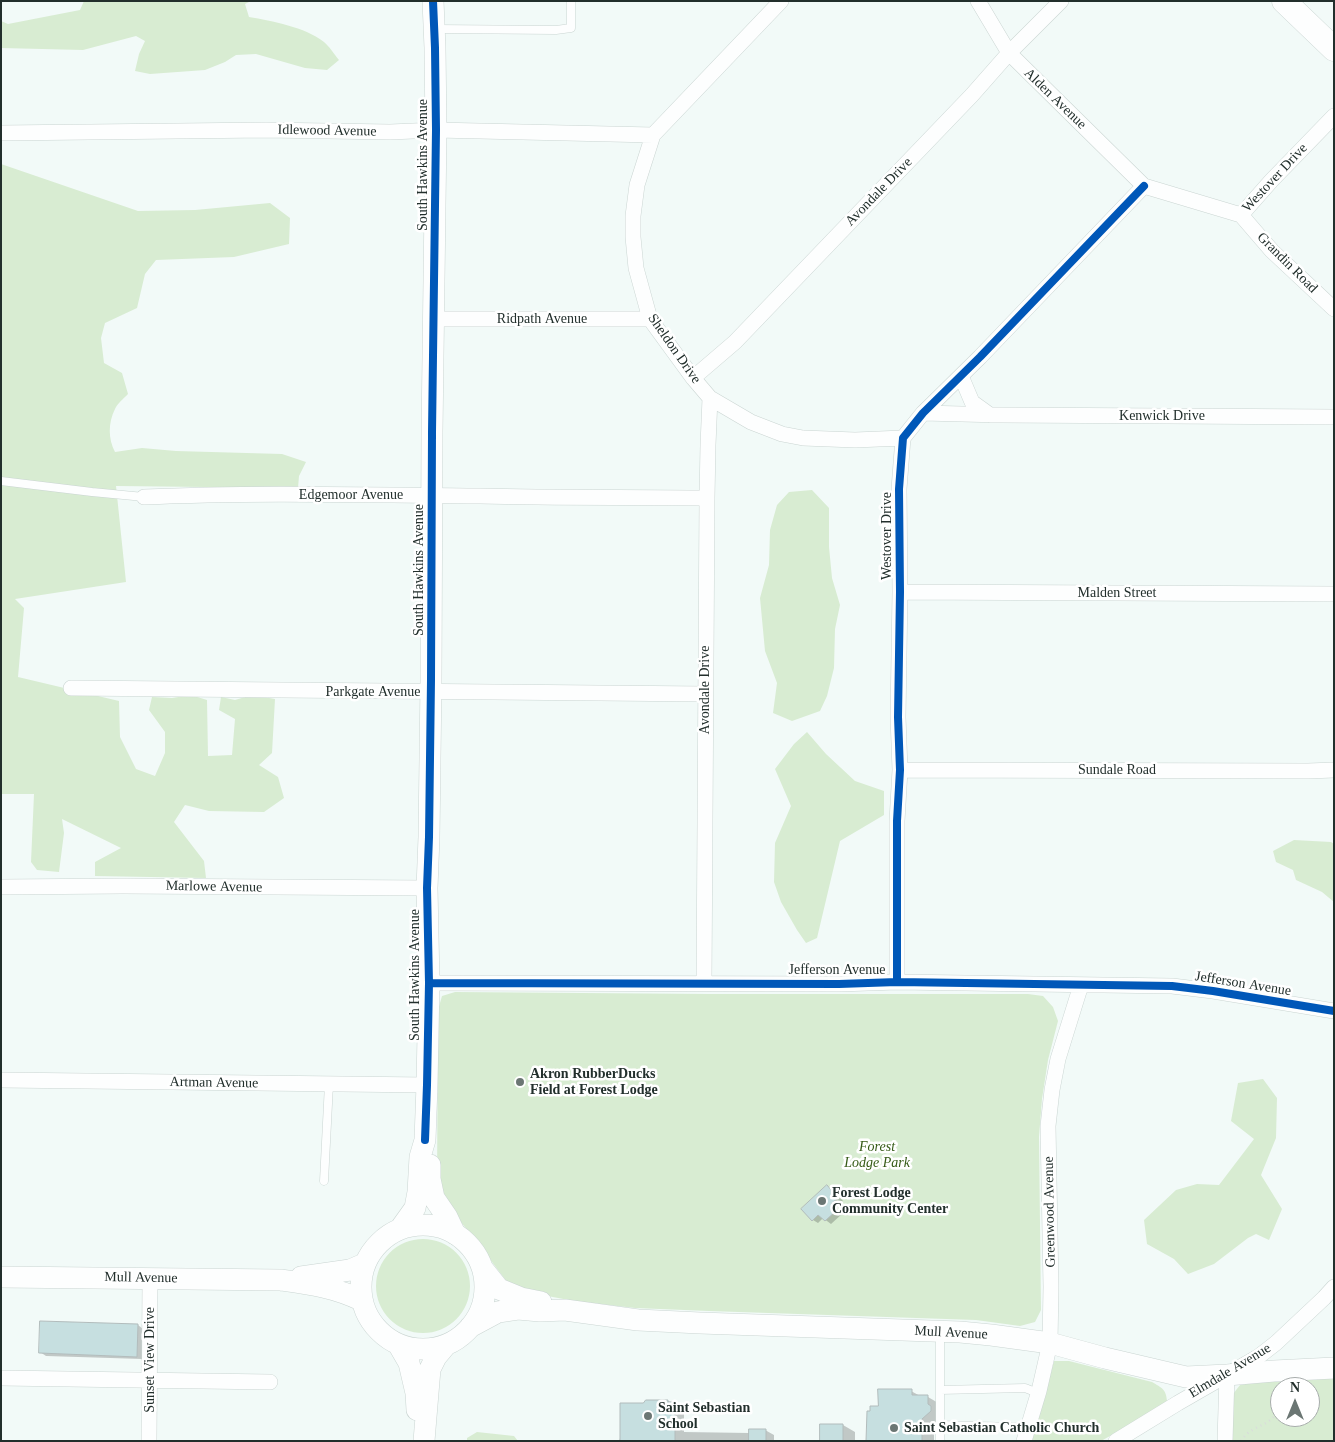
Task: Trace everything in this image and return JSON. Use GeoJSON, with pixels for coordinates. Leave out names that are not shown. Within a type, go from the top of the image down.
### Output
{"type":"FeatureCollection","features":[{"type":"Feature","properties":{"kind":"main road","name":"South Hawkins Avenue"},"geometry":{"type":"LineString","coordinates":[[400,1229],[414,1208],[418,1192],[420,1157],[425,1140],[427,1085],[427,888],[431,692],[436,130],[432,1]]}},
{"type":"Feature","properties":{"kind":"main road"},"geometry":{"type":"LineString","coordinates":[[1284,1],[1334,49]]}},
{"type":"Feature","properties":{"kind":"main road","name":"South Hawkins Avenue"},"geometry":{"type":"LineString","coordinates":[[425,1140],[430,1158],[430,1180],[434,1198],[447,1217],[455,1234]]}},
{"type":"Feature","properties":{"kind":"main road"},"geometry":{"type":"LineString","coordinates":[[423,1441],[430,1369],[436,1356],[446,1345],[470,1327],[479,1314],[484,1300],[485,1284],[483,1269],[476,1255],[467,1243],[455,1234],[442,1228],[428,1225],[414,1225],[400,1229],[385,1237],[373,1249],[364,1264],[360,1282],[366,1314],[385,1337],[398,1344],[422,1349],[446,1345]]}},
{"type":"Feature","properties":{"kind":"main road","name":"Mull Avenue"},"geometry":{"type":"LineString","coordinates":[[281,1280],[350,1270],[364,1264]]}},
{"type":"Feature","properties":{"kind":"main road","name":"Mull Avenue"},"geometry":{"type":"LineString","coordinates":[[483,1269],[499,1289],[522,1298],[542,1302],[565,1310]]}},
{"type":"Feature","properties":{"kind":"main road","name":"Mull Avenue"},"geometry":{"type":"LineString","coordinates":[[1,1277],[281,1280],[317,1285],[343,1292],[362,1300]]}},
{"type":"Feature","properties":{"kind":"main road","name":"Mull Avenue"},"geometry":{"type":"LineString","coordinates":[[470,1327],[498,1312],[518,1309],[540,1311],[565,1310],[638,1320],[940,1331],[991,1335],[1050,1343],[1186,1377],[1227,1376],[1274,1370],[1334,1368]]}},
{"type":"Feature","properties":{"kind":"main road"},"geometry":{"type":"LineString","coordinates":[[398,1344],[409,1363],[423,1441]]}},
{"type":"Feature","properties":{"kind":"street","name":"Sheldon Drive"},"geometry":{"type":"LineString","coordinates":[[781,1],[652,135],[637,185],[633,216],[636,268],[650,319],[710,398],[751,422],[782,434],[803,438],[855,440],[903,438]]}},
{"type":"Feature","properties":{"kind":"street","name":"Alden Avenue"},"geometry":{"type":"LineString","coordinates":[[978,1],[1009,53],[1144,186]]}},
{"type":"Feature","properties":{"kind":"street","name":"Avondale Drive"},"geometry":{"type":"LineString","coordinates":[[693,378],[735,342],[966,102],[1009,53],[1061,1]]}},
{"type":"Feature","properties":{"kind":"street","name":"Westover Drive"},"geometry":{"type":"LineString","coordinates":[[1144,186],[1241,215],[1334,116]]}},
{"type":"Feature","properties":{"kind":"street","name":"Idlewood Avenue"},"geometry":{"type":"LineString","coordinates":[[1,133],[266,130],[390,132],[436,130],[652,135]]}},
{"type":"Feature","properties":{"kind":"street"},"geometry":{"type":"LineString","coordinates":[[903,438],[923,413],[1144,186]]}},
{"type":"Feature","properties":{"kind":"street","name":"Grandin Road"},"geometry":{"type":"LineString","coordinates":[[1241,215],[1272,251],[1334,309]]}},
{"type":"Feature","properties":{"kind":"street","name":"Ridpath Avenue"},"geometry":{"type":"LineString","coordinates":[[434,320],[650,319]]}},
{"type":"Feature","properties":{"kind":"street"},"geometry":{"type":"LineString","coordinates":[[961,376],[972,402],[990,415]]}},
{"type":"Feature","properties":{"kind":"street","name":"Avondale Drive"},"geometry":{"type":"LineString","coordinates":[[704,983],[707,498],[710,398]]}},
{"type":"Feature","properties":{"kind":"street","name":"Kenwick Drive"},"geometry":{"type":"LineString","coordinates":[[923,413],[1334,417]]}},
{"type":"Feature","properties":{"kind":"street","name":"Westover Drive"},"geometry":{"type":"LineString","coordinates":[[898,982],[898,821],[900,770],[898,645],[900,592],[899,489],[903,438]]}},
{"type":"Feature","properties":{"kind":"street","name":"Edgemoor Avenue"},"geometry":{"type":"LineString","coordinates":[[144,497],[189,495],[432,495],[707,498]]}},
{"type":"Feature","properties":{"kind":"street","name":"Malden Street"},"geometry":{"type":"LineString","coordinates":[[900,592],[1334,594]]}},
{"type":"Feature","properties":{"kind":"street","name":"Parkgate Avenue"},"geometry":{"type":"LineString","coordinates":[[71,688],[705,694]]}},
{"type":"Feature","properties":{"kind":"street","name":"Sundale Road"},"geometry":{"type":"LineString","coordinates":[[900,770],[1334,770]]}},
{"type":"Feature","properties":{"kind":"street","name":"Marlowe Avenue"},"geometry":{"type":"LineString","coordinates":[[1,886],[427,888]]}},
{"type":"Feature","properties":{"kind":"street","name":"Jefferson Avenue"},"geometry":{"type":"LineString","coordinates":[[428,983],[898,982],[1172,986],[1334,1011]]}},
{"type":"Feature","properties":{"kind":"street","name":"Greenwood Avenue"},"geometry":{"type":"LineString","coordinates":[[1026,1435],[1050,1343],[1051,1287],[1048,1126],[1052,1090],[1058,1059],[1081,985]]}},
{"type":"Feature","properties":{"kind":"street","name":"Artman Avenue"},"geometry":{"type":"LineString","coordinates":[[1,1080],[427,1085]]}},
{"type":"Feature","properties":{"kind":"street","name":"Sunset View Drive"},"geometry":{"type":"LineString","coordinates":[[149,1441],[150,1279]]}},
{"type":"Feature","properties":{"kind":"street","name":"Elmdale Avenue"},"geometry":{"type":"LineString","coordinates":[[1116,1441],[1258,1357],[1276,1343],[1334,1287]]}},
{"type":"Feature","properties":{"kind":"street"},"geometry":{"type":"LineString","coordinates":[[1225,1441],[1227,1376]]}},
{"type":"Feature","properties":{"kind":"street"},"geometry":{"type":"LineString","coordinates":[[1,1378],[270,1382]]}},
{"type":"Feature","properties":{"kind":"lane"},"geometry":{"type":"LineString","coordinates":[[434,29],[556,30],[571,28],[571,1]]}},
{"type":"Feature","properties":{"kind":"lane"},"geometry":{"type":"LineString","coordinates":[[1,481],[144,497]]}},
{"type":"Feature","properties":{"kind":"lane"},"geometry":{"type":"LineString","coordinates":[[324,1181],[329,1084]]}},
{"type":"Feature","properties":{"kind":"lane"},"geometry":{"type":"LineString","coordinates":[[940,1331],[940,1441]]}},
{"type":"Feature","properties":{"kind":"lane"},"geometry":{"type":"LineString","coordinates":[[940,1390],[1025,1388],[1038,1393]]}},
{"type":"Feature","properties":{"kind":"lane"},"geometry":{"type":"LineString","coordinates":[[940,1425],[1015,1427],[1026,1435]]}},
{"type":"Feature","properties":{"kind":"path"},"geometry":{"type":"LineString","coordinates":[[1241,1441],[1245,1434],[1270,1420]]}},
{"type":"Feature","properties":{"kind":"green space"},"geometry":{"type":"Polygon","coordinates":[[[84,1],[251,1],[245,4],[249,17],[288,25],[308,32],[324,42],[339,60],[327,70],[305,68],[256,54],[236,55],[225,62],[205,70],[150,74],[135,71],[139,54],[145,41],[136,36],[83,50],[1,48],[1,21],[8,24],[80,10],[84,1]]]}},
{"type":"Feature","properties":{"kind":"green space"},"geometry":{"type":"Polygon","coordinates":[[[1,164],[138,211],[195,210],[270,203],[290,218],[289,244],[234,257],[156,260],[145,274],[137,308],[105,323],[101,338],[104,363],[122,373],[128,394],[116,407],[111,420],[110,436],[115,452],[142,448],[176,451],[282,454],[306,462],[299,476],[298,488],[116,486],[126,582],[15,599],[24,608],[18,677],[119,701],[120,737],[136,769],[155,776],[165,753],[165,732],[149,710],[152,697],[172,698],[191,695],[207,700],[208,756],[232,755],[235,719],[219,710],[221,697],[235,700],[252,695],[275,699],[272,753],[259,765],[278,777],[284,798],[264,812],[209,811],[185,805],[174,822],[204,861],[206,878],[95,876],[95,862],[121,848],[62,819],[64,833],[59,872],[37,870],[31,862],[34,794],[1,794],[1,164]]]}},
{"type":"Feature","properties":{"kind":"green space"},"geometry":{"type":"Polygon","coordinates":[[[812,490],[829,508],[829,547],[832,578],[840,605],[835,629],[834,668],[827,696],[820,711],[792,721],[773,713],[777,683],[765,651],[760,598],[769,565],[770,530],[777,505],[789,492],[812,490]]]}},
{"type":"Feature","properties":{"kind":"green space"},"geometry":{"type":"Polygon","coordinates":[[[807,732],[826,754],[855,781],[884,791],[884,815],[840,841],[817,938],[806,943],[781,902],[774,882],[775,843],[791,806],[775,769],[794,744],[807,732]]]}},
{"type":"Feature","properties":{"kind":"green space"},"geometry":{"type":"Polygon","coordinates":[[[1294,840],[1331,842],[1334,844],[1334,902],[1322,892],[1296,880],[1293,870],[1276,862],[1273,851],[1294,840]]]}},
{"type":"Feature","properties":{"kind":"green space","name":"Forest Lodge Park"},"geometry":{"type":"Polygon","coordinates":[[[455,992],[1028,994],[1043,996],[1053,1007],[1058,1021],[1048,1060],[1039,1137],[1041,1310],[1035,1322],[1020,1326],[976,1320],[635,1308],[574,1301],[521,1291],[507,1282],[441,1198],[437,1185],[438,1010],[442,996],[455,992]]]}},
{"type":"Feature","properties":{"kind":"green space"},"geometry":{"type":"Polygon","coordinates":[[[1263,1079],[1277,1098],[1276,1138],[1261,1175],[1282,1209],[1269,1240],[1256,1234],[1214,1264],[1188,1274],[1174,1259],[1147,1244],[1144,1220],[1176,1190],[1197,1184],[1219,1185],[1254,1139],[1231,1121],[1238,1083],[1263,1079]]]}},
{"type":"Feature","properties":{"kind":"green space"},"geometry":{"type":"Polygon","coordinates":[[[414,1239],[432,1239],[457,1252],[467,1268],[470,1286],[467,1304],[457,1320],[432,1333],[414,1333],[389,1320],[376,1295],[376,1277],[389,1252],[414,1239]]]}},
{"type":"Feature","properties":{"kind":"green space"},"geometry":{"type":"Polygon","coordinates":[[[1054,1361],[1069,1361],[1152,1382],[1163,1389],[1167,1401],[1162,1407],[1101,1441],[1032,1441],[1054,1361]]]}},
{"type":"Feature","properties":{"kind":"green space"},"geometry":{"type":"Polygon","coordinates":[[[1334,1378],[1334,1441],[1232,1441],[1233,1394],[1240,1385],[1270,1382],[1270,1427],[1320,1427],[1320,1379],[1334,1378]]]}},
{"type":"Feature","properties":{"kind":"green space"},"geometry":{"type":"Polygon","coordinates":[[[477,1432],[514,1436],[518,1441],[467,1441],[467,1438],[477,1432]]]}},
{"type":"Feature","properties":{"kind":"building","name":"Forest Lodge Community Center"},"geometry":{"type":"Polygon","coordinates":[[[827,1185],[838,1198],[831,1204],[837,1210],[825,1221],[818,1215],[812,1221],[801,1209],[827,1185]]]}},
{"type":"Feature","properties":{"kind":"building"},"geometry":{"type":"Polygon","coordinates":[[[40,1321],[138,1324],[137,1357],[39,1353],[40,1321]]]}},
{"type":"Feature","properties":{"kind":"building","name":"Saint Sebastian Catholic Church"},"geometry":{"type":"Polygon","coordinates":[[[878,1389],[912,1389],[912,1395],[928,1395],[928,1404],[931,1406],[931,1411],[922,1419],[922,1441],[866,1441],[867,1411],[870,1411],[870,1406],[878,1406],[878,1389]]]}},
{"type":"Feature","properties":{"kind":"building","name":"Saint Sebastian School"},"geometry":{"type":"Polygon","coordinates":[[[646,1400],[668,1400],[668,1402],[675,1402],[675,1441],[620,1441],[620,1403],[643,1403],[646,1400]]]}},
{"type":"Feature","properties":{"kind":"building"},"geometry":{"type":"Polygon","coordinates":[[[820,1424],[843,1424],[843,1441],[820,1441],[820,1424]]]}},
{"type":"Feature","properties":{"kind":"building"},"geometry":{"type":"Polygon","coordinates":[[[749,1429],[766,1429],[766,1441],[749,1441],[749,1429]]]}},
{"type":"Feature","properties":{"kind":"cycle path"},"geometry":{"type":"LineString","coordinates":[[425,1140],[429,983],[427,888],[431,680],[436,130],[433,1]]}},
{"type":"Feature","properties":{"kind":"cycle path"},"geometry":{"type":"LineString","coordinates":[[897,982],[897,821],[900,770],[898,717],[899,489],[903,438],[923,413],[980,357],[1144,186]]}},
{"type":"Feature","properties":{"kind":"cycle path"},"geometry":{"type":"LineString","coordinates":[[429,983],[839,984],[897,982],[1172,986],[1334,1011]]}},
{"type":"Feature","properties":{"kind":"place","name":"Akron RubberDucks Field at Forest Lodge"},"geometry":{"type":"Point","coordinates":[520,1082]}},
{"type":"Feature","properties":{"kind":"place","name":"Forest Lodge Community Center"},"geometry":{"type":"Point","coordinates":[822,1201]}},
{"type":"Feature","properties":{"kind":"place","name":"Saint Sebastian School"},"geometry":{"type":"Point","coordinates":[648,1416]}},
{"type":"Feature","properties":{"kind":"place","name":"Saint Sebastian Catholic Church"},"geometry":{"type":"Point","coordinates":[894,1428]}}]}
